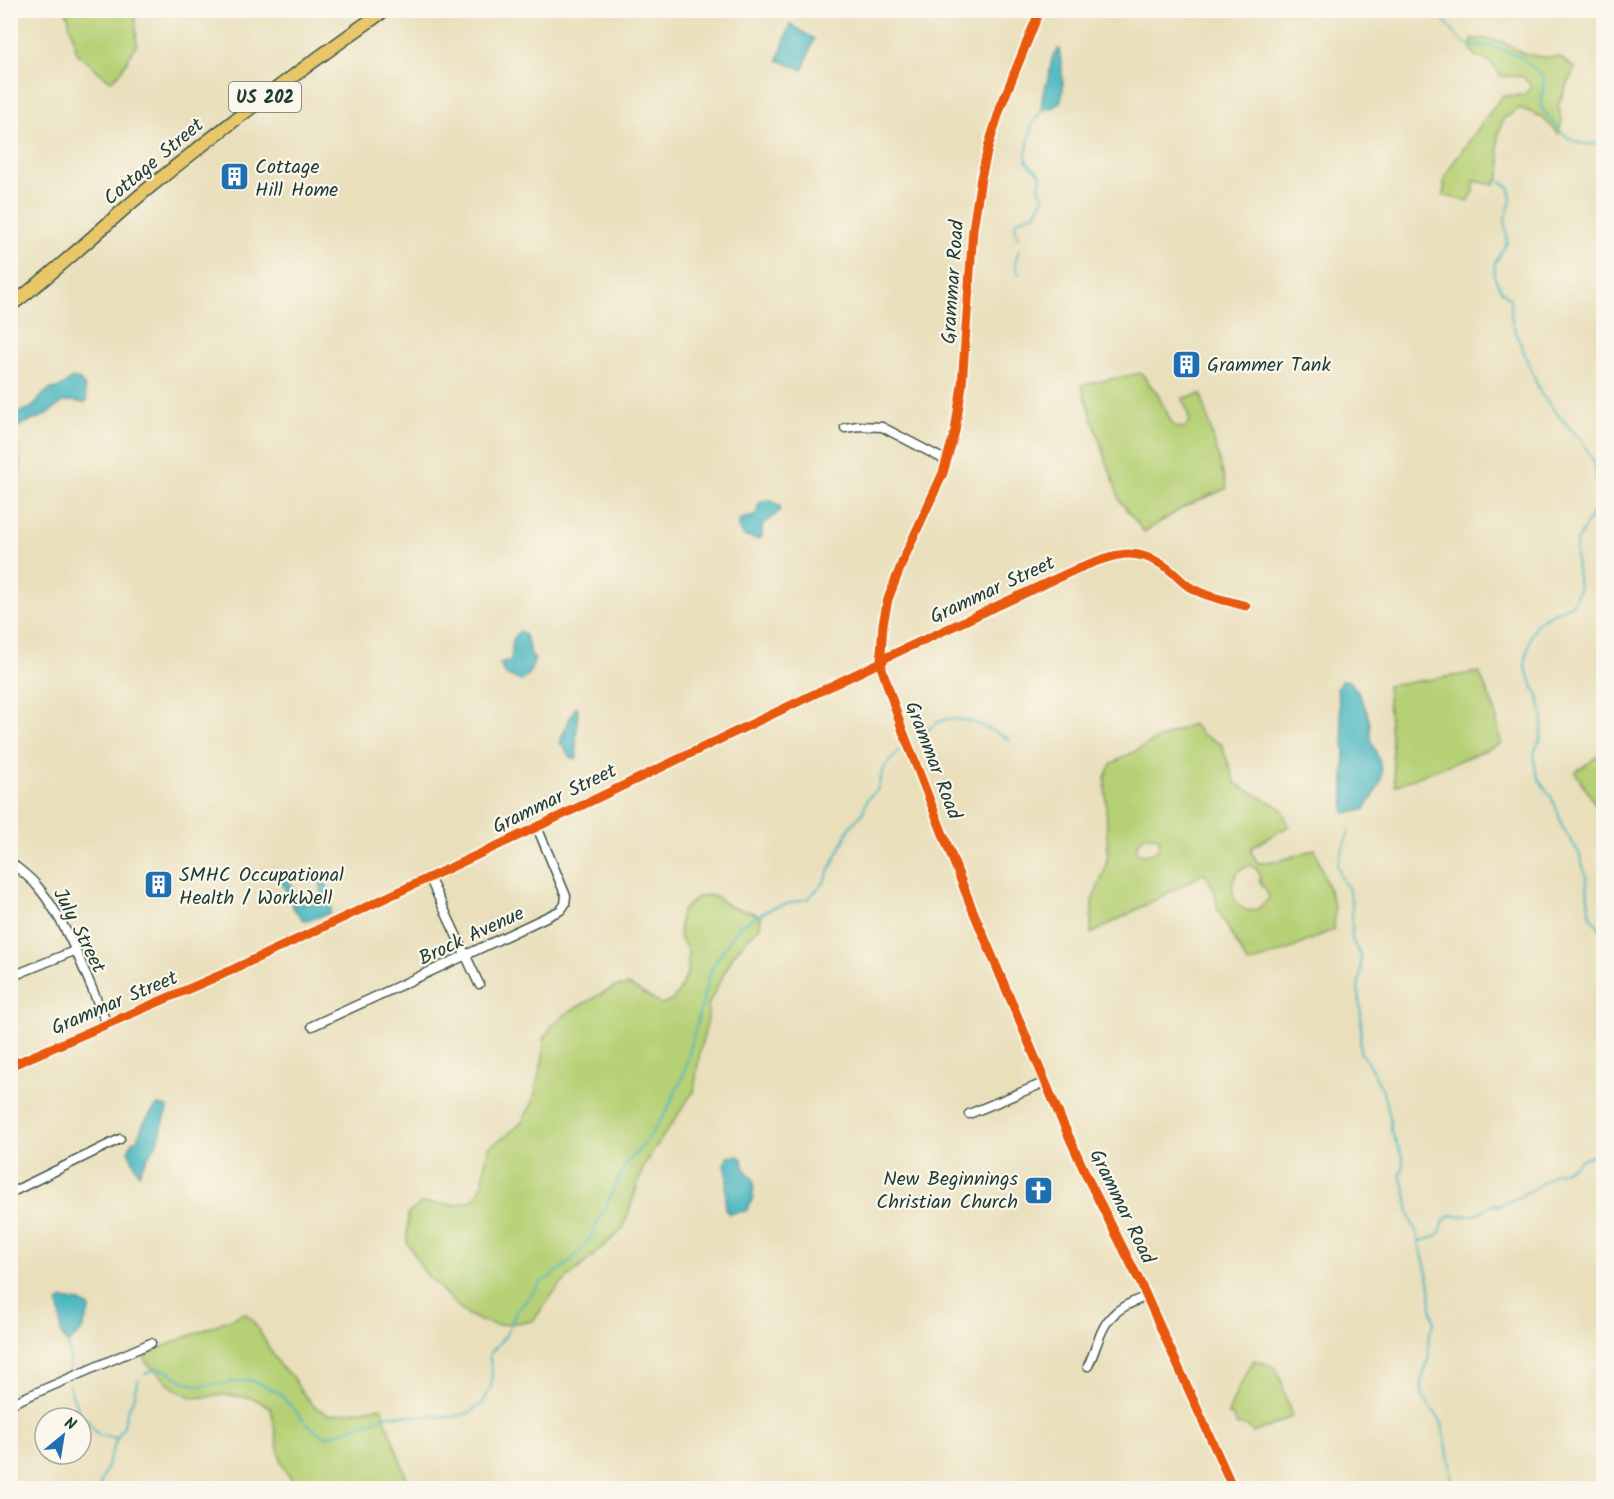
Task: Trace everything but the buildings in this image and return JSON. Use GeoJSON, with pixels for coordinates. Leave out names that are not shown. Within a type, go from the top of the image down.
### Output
{"type":"FeatureCollection","features":[{"type":"Feature","properties":{"kind":"highway","name":"Cottage Street"},"geometry":{"type":"LineString","coordinates":[[10,306],[218,132],[385,10]]}},
{"type":"Feature","properties":{"kind":"street","name":"Grammar Road"},"geometry":{"type":"LineString","coordinates":[[1040,10],[1001,106],[989,144],[973,232],[961,392],[955,431],[938,485],[892,586],[883,624],[881,662],[890,696],[971,906],[1046,1082],[1088,1179],[1147,1296],[1233,1488]]}},
{"type":"Feature","properties":{"kind":"street"},"geometry":{"type":"LineString","coordinates":[[845,428],[882,427],[947,461]]}},
{"type":"Feature","properties":{"kind":"street","name":"Grammar Street"},"geometry":{"type":"LineString","coordinates":[[10,1066],[223,974],[537,827],[881,662],[887,657],[1109,556],[1133,553],[1146,556],[1162,564],[1191,588],[1246,606]]}},
{"type":"Feature","properties":{"kind":"street","name":"Brock Avenue"},"geometry":{"type":"LineString","coordinates":[[312,1026],[466,956],[557,913],[564,907],[566,900],[564,889],[537,827]]}},
{"type":"Feature","properties":{"kind":"street","name":"July Street"},"geometry":{"type":"LineString","coordinates":[[10,862],[28,876],[49,901],[107,1024]]}},
{"type":"Feature","properties":{"kind":"street"},"geometry":{"type":"LineString","coordinates":[[429,877],[479,984]]}},
{"type":"Feature","properties":{"kind":"street"},"geometry":{"type":"LineString","coordinates":[[10,977],[74,951]]}},
{"type":"Feature","properties":{"kind":"street"},"geometry":{"type":"LineString","coordinates":[[969,1114],[1046,1082]]}},
{"type":"Feature","properties":{"kind":"street"},"geometry":{"type":"LineString","coordinates":[[10,1193],[120,1139]]}},
{"type":"Feature","properties":{"kind":"street"},"geometry":{"type":"LineString","coordinates":[[1088,1366],[1110,1318],[1123,1308],[1147,1296]]}},
{"type":"Feature","properties":{"kind":"street"},"geometry":{"type":"LineString","coordinates":[[10,1404],[151,1343]]}},
{"type":"Feature","properties":{"kind":"green space"},"geometry":{"type":"Polygon","coordinates":[[[65,11],[133,11],[137,44],[121,71],[111,81],[77,54],[65,11]]]}},
{"type":"Feature","properties":{"kind":"green space"},"geometry":{"type":"Polygon","coordinates":[[[1472,39],[1503,42],[1524,54],[1559,57],[1575,68],[1558,105],[1562,120],[1559,134],[1542,117],[1520,108],[1503,119],[1498,136],[1500,175],[1494,185],[1474,181],[1474,192],[1468,201],[1444,196],[1444,179],[1502,96],[1525,95],[1531,85],[1522,76],[1501,76],[1490,63],[1475,56],[1471,49],[1472,39]]]}},
{"type":"Feature","properties":{"kind":"green space"},"geometry":{"type":"Polygon","coordinates":[[[1141,373],[1158,395],[1173,425],[1179,428],[1186,427],[1190,421],[1183,398],[1201,394],[1227,488],[1184,507],[1144,532],[1120,501],[1081,385],[1141,373]]]}},
{"type":"Feature","properties":{"kind":"green space"},"geometry":{"type":"Polygon","coordinates":[[[1479,672],[1495,710],[1501,744],[1395,786],[1387,686],[1479,672]]]}},
{"type":"Feature","properties":{"kind":"green space"},"geometry":{"type":"Polygon","coordinates":[[[1192,724],[1203,735],[1221,744],[1236,784],[1281,808],[1289,826],[1252,847],[1251,852],[1258,863],[1282,860],[1315,849],[1335,908],[1334,929],[1293,948],[1248,964],[1218,910],[1214,890],[1205,873],[1091,934],[1092,901],[1104,873],[1108,855],[1105,777],[1111,764],[1192,724]],[[1145,836],[1138,843],[1136,850],[1142,855],[1155,852],[1160,846],[1158,837],[1145,836]],[[1250,865],[1238,872],[1233,882],[1233,893],[1237,904],[1241,907],[1246,910],[1256,910],[1269,899],[1267,891],[1260,882],[1259,873],[1250,865]]]}},
{"type":"Feature","properties":{"kind":"green space"},"geometry":{"type":"Polygon","coordinates":[[[1603,753],[1603,804],[1597,807],[1575,772],[1603,753]]]}},
{"type":"Feature","properties":{"kind":"green space"},"geometry":{"type":"Polygon","coordinates":[[[706,895],[716,897],[731,907],[752,912],[761,917],[760,927],[734,954],[708,1005],[708,1019],[694,1091],[645,1163],[623,1229],[558,1287],[533,1321],[496,1325],[478,1320],[463,1312],[425,1273],[407,1242],[408,1214],[421,1203],[456,1205],[471,1201],[478,1194],[489,1147],[521,1123],[533,1102],[543,1057],[544,1039],[553,1024],[570,1011],[614,987],[629,985],[661,1004],[670,1002],[678,993],[688,972],[688,950],[679,937],[681,912],[696,898],[706,895]]]}},
{"type":"Feature","properties":{"kind":"green space"},"geometry":{"type":"Polygon","coordinates":[[[245,1313],[252,1319],[280,1366],[293,1377],[300,1390],[315,1407],[329,1415],[381,1407],[408,1482],[378,1488],[300,1488],[283,1466],[270,1407],[253,1398],[227,1395],[194,1398],[175,1389],[145,1361],[145,1354],[245,1313]]]}},
{"type":"Feature","properties":{"kind":"green space"},"geometry":{"type":"Polygon","coordinates":[[[1254,1360],[1272,1366],[1278,1371],[1292,1417],[1253,1433],[1247,1427],[1237,1426],[1232,1415],[1228,1414],[1236,1393],[1254,1360]]]}},
{"type":"Feature","properties":{"kind":"water"},"geometry":{"type":"Polygon","coordinates":[[[790,24],[814,39],[803,70],[778,60],[790,24]]]}},
{"type":"Feature","properties":{"kind":"water"},"geometry":{"type":"Polygon","coordinates":[[[1059,49],[1062,98],[1056,106],[1042,110],[1043,95],[1052,58],[1059,49]]]}},
{"type":"Feature","properties":{"kind":"water"},"geometry":{"type":"Polygon","coordinates":[[[72,378],[80,380],[85,388],[87,400],[84,403],[63,402],[46,415],[21,425],[16,435],[20,463],[19,476],[11,475],[11,415],[31,408],[47,391],[60,388],[72,378]]]}},
{"type":"Feature","properties":{"kind":"water"},"geometry":{"type":"Polygon","coordinates":[[[769,500],[780,506],[780,511],[762,525],[762,537],[757,539],[744,536],[738,528],[739,521],[755,516],[760,504],[769,500]]]}},
{"type":"Feature","properties":{"kind":"water"},"geometry":{"type":"Polygon","coordinates":[[[520,631],[526,638],[530,653],[535,660],[528,676],[521,681],[505,674],[500,664],[510,661],[513,639],[520,631]]]}},
{"type":"Feature","properties":{"kind":"water"},"geometry":{"type":"Polygon","coordinates":[[[1342,680],[1350,681],[1365,707],[1371,738],[1382,774],[1378,787],[1365,809],[1344,813],[1345,753],[1337,688],[1342,680]]]}},
{"type":"Feature","properties":{"kind":"water"},"geometry":{"type":"Polygon","coordinates":[[[576,707],[578,708],[577,758],[574,759],[560,743],[576,707]]]}},
{"type":"Feature","properties":{"kind":"water"},"geometry":{"type":"Polygon","coordinates":[[[284,874],[298,899],[307,904],[320,899],[322,893],[320,882],[323,878],[331,895],[330,913],[306,921],[302,919],[295,911],[281,881],[280,876],[284,874]]]}},
{"type":"Feature","properties":{"kind":"water"},"geometry":{"type":"Polygon","coordinates":[[[158,1105],[168,1107],[158,1140],[139,1174],[128,1151],[132,1142],[139,1137],[146,1120],[158,1105]]]}},
{"type":"Feature","properties":{"kind":"water"},"geometry":{"type":"Polygon","coordinates":[[[738,1156],[742,1159],[745,1170],[754,1182],[753,1197],[748,1209],[729,1214],[725,1209],[727,1174],[725,1164],[728,1157],[738,1156]]]}},
{"type":"Feature","properties":{"kind":"water"},"geometry":{"type":"Polygon","coordinates":[[[63,1299],[81,1302],[90,1309],[81,1332],[68,1344],[62,1336],[58,1305],[63,1299]]]}},
{"type":"Feature","properties":{"kind":"waterway"},"geometry":{"type":"LineString","coordinates":[[1436,10],[1460,40],[1470,46],[1481,45],[1497,48],[1521,57],[1544,77],[1541,107],[1565,135],[1584,144],[1604,143]]}},
{"type":"Feature","properties":{"kind":"waterway"},"geometry":{"type":"LineString","coordinates":[[1018,237],[1015,230],[1016,221],[1035,215],[1044,197],[1039,188],[1041,175],[1027,162],[1026,156],[1032,124],[1042,110]]}},
{"type":"Feature","properties":{"kind":"waterway"},"geometry":{"type":"LineString","coordinates":[[1497,179],[1510,188],[1511,201],[1505,219],[1507,243],[1495,263],[1494,276],[1501,290],[1510,299],[1512,323],[1541,394],[1581,440],[1593,461],[1596,478],[1597,505],[1576,543],[1579,590],[1572,604],[1544,618],[1536,625],[1530,638],[1525,667],[1538,696],[1543,720],[1540,740],[1535,750],[1536,771],[1556,807],[1563,828],[1579,853],[1587,880],[1591,917],[1604,933]]}},
{"type":"Feature","properties":{"kind":"waterway"},"geometry":{"type":"LineString","coordinates":[[1019,250],[1016,265],[1019,274]]}},
{"type":"Feature","properties":{"kind":"waterway"},"geometry":{"type":"LineString","coordinates":[[917,740],[937,723],[952,719],[977,724],[1009,739]]}},
{"type":"Feature","properties":{"kind":"waterway"},"geometry":{"type":"LineString","coordinates":[[145,1374],[156,1368],[198,1386],[251,1380],[278,1392],[309,1426],[326,1437],[389,1415],[453,1417],[469,1413],[483,1403],[491,1387],[492,1371],[489,1355],[506,1335],[516,1312],[539,1284],[560,1270],[589,1240],[626,1164],[647,1140],[666,1112],[684,1073],[711,969],[739,926],[772,908],[809,898],[824,882],[851,825],[862,814],[868,798],[878,789],[885,768],[899,751]]}},
{"type":"Feature","properties":{"kind":"waterway"},"geometry":{"type":"LineString","coordinates":[[1349,831],[1337,865],[1348,888],[1352,904],[1352,940],[1360,954],[1361,969],[1358,987],[1361,1015],[1360,1053],[1367,1061],[1382,1089],[1390,1117],[1391,1130],[1403,1159],[1400,1177],[1405,1188],[1410,1218],[1417,1234],[1430,1285],[1434,1322],[1428,1338],[1429,1356],[1421,1383],[1423,1397],[1441,1421],[1455,1488]]}},
{"type":"Feature","properties":{"kind":"waterway"},"geometry":{"type":"LineString","coordinates":[[1420,1241],[1436,1237],[1444,1221],[1450,1215],[1472,1216],[1493,1205],[1503,1204],[1533,1189],[1554,1174],[1568,1169],[1582,1159],[1604,1154]]}},
{"type":"Feature","properties":{"kind":"waterway"},"geometry":{"type":"LineString","coordinates":[[67,1373],[70,1363],[68,1344]]}},
{"type":"Feature","properties":{"kind":"waterway"},"geometry":{"type":"LineString","coordinates":[[99,1488],[117,1438],[124,1426],[139,1380]]}},
{"type":"Feature","properties":{"kind":"waterway"},"geometry":{"type":"LineString","coordinates":[[69,1384],[80,1413],[94,1430],[99,1435],[116,1438]]}},
{"type":"Feature","properties":{"kind":"cycle path"},"geometry":{"type":"LineString","coordinates":[[1040,10],[1001,106],[989,144],[973,229],[962,385],[955,431],[943,473],[888,599],[883,624],[882,669],[902,729],[971,906],[1061,1119],[1088,1179],[1140,1282],[1233,1488]]}},
{"type":"Feature","properties":{"kind":"cycle path"},"geometry":{"type":"LineString","coordinates":[[10,1066],[223,974],[537,827],[881,662],[887,657],[1079,568],[1121,554],[1141,555],[1163,565],[1195,590],[1246,606]]}},
{"type":"Feature","properties":{"kind":"place","name":"Cottage Hill Home"},"geometry":{"type":"Point","coordinates":[234,177]}},
{"type":"Feature","properties":{"kind":"place","name":"Grammer Tank"},"geometry":{"type":"Point","coordinates":[1186,364]}},
{"type":"Feature","properties":{"kind":"place","name":"SMHC Occupational Health / WorkWell"},"geometry":{"type":"Point","coordinates":[158,885]}},
{"type":"Feature","properties":{"kind":"place","name":"New Beginnings Christian Church"},"geometry":{"type":"Point","coordinates":[1039,1190]}}]}
